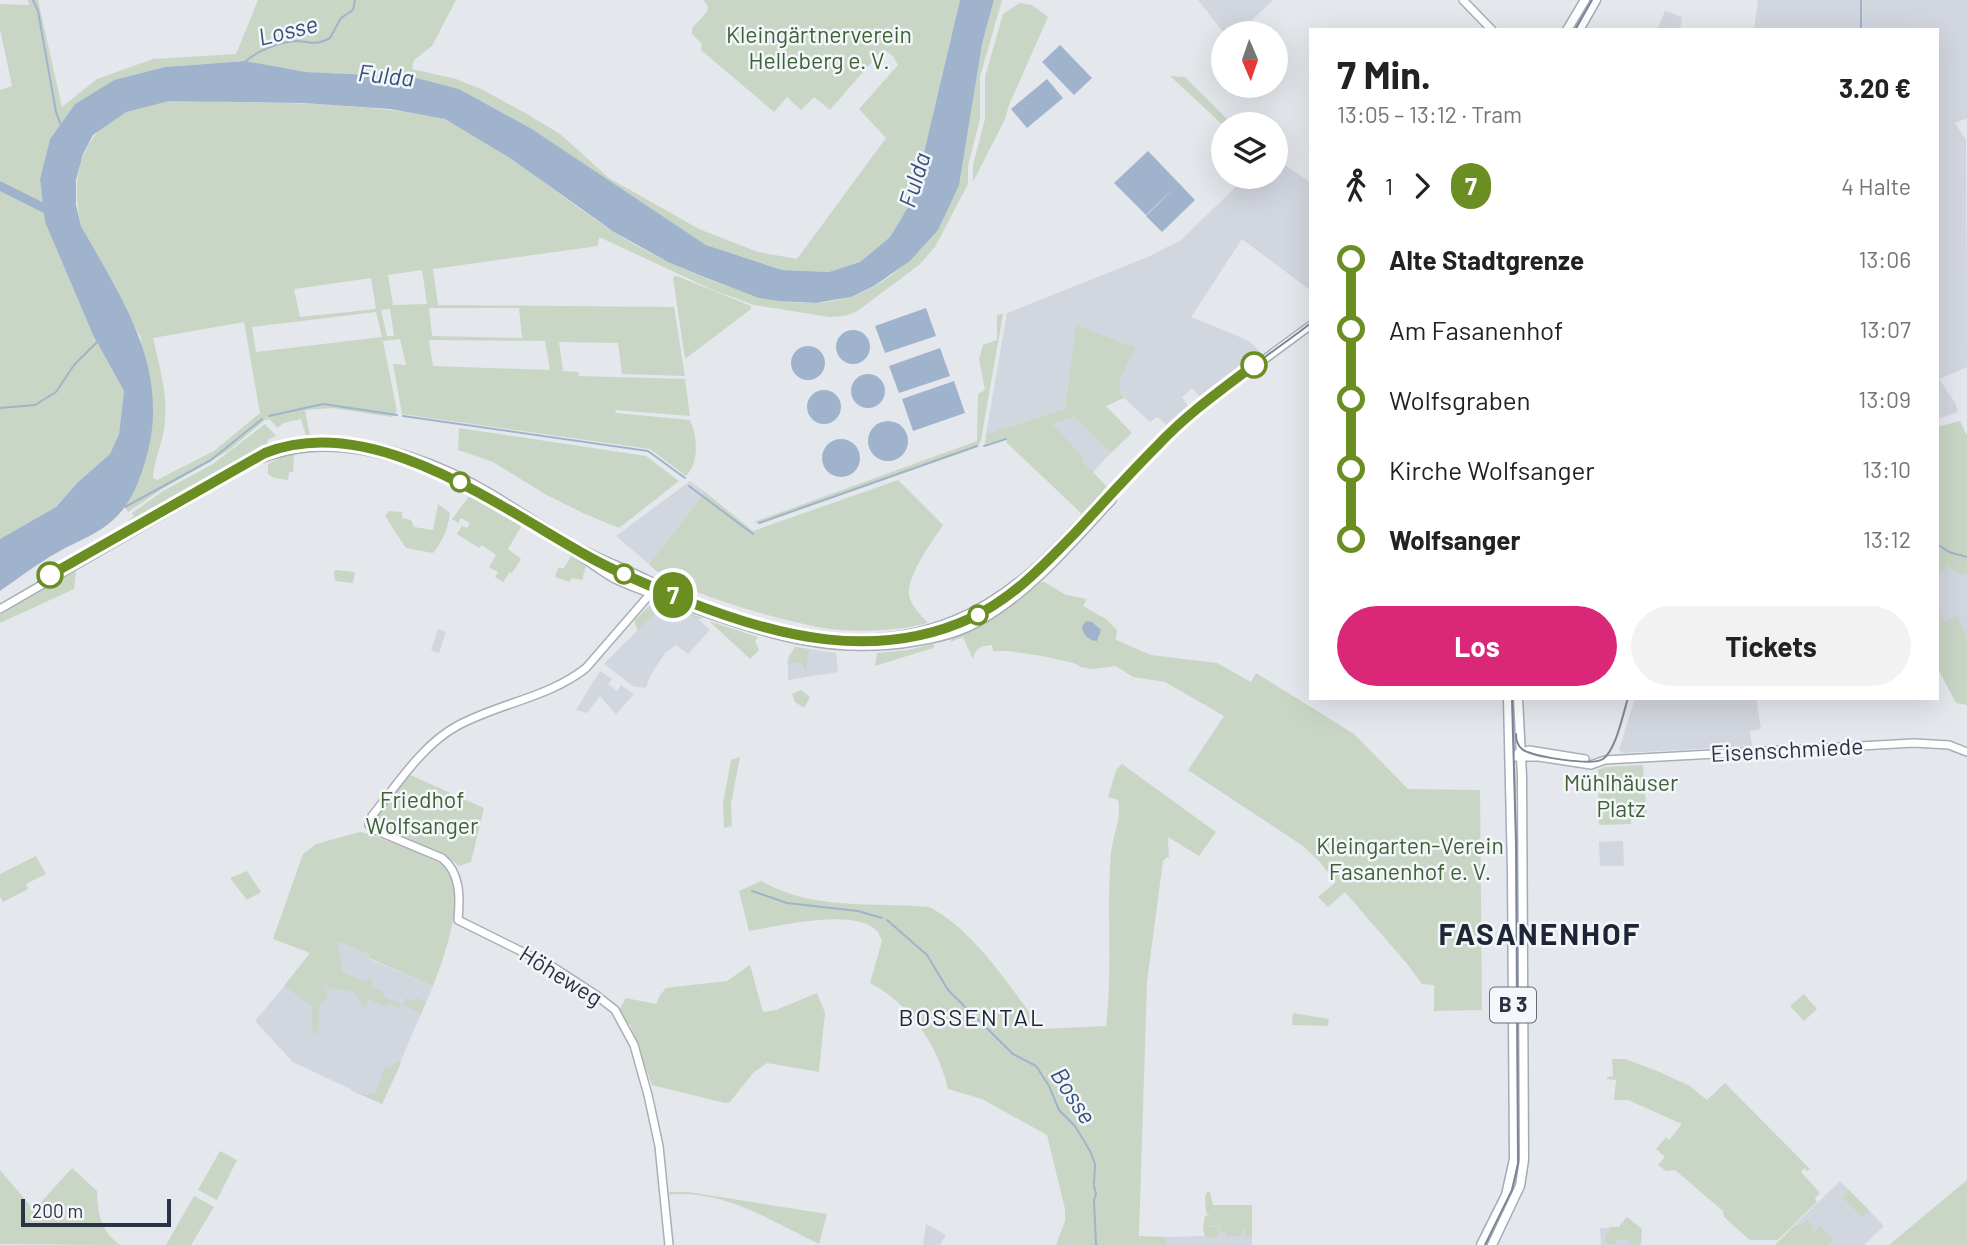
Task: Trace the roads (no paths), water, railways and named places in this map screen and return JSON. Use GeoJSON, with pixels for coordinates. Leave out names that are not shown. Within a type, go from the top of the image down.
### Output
{"type":"FeatureCollection","features":[{"type":"Feature","properties":{"kind":"main road"},"geometry":{"type":"LineString","coordinates":[[1463,0],[1490,28]]}},
{"type":"Feature","properties":{"kind":"main road"},"geometry":{"type":"LineString","coordinates":[[1568,28],[1585,0]]}},
{"type":"Feature","properties":{"kind":"main road"},"geometry":{"type":"LineString","coordinates":[[1580,28],[1596,0]]}},
{"type":"Feature","properties":{"kind":"main road"},"geometry":{"type":"LineString","coordinates":[[282,451],[290,445],[306,442],[345,441],[432,464],[474,484],[573,544],[658,585],[733,615],[807,635],[851,640],[903,635],[954,621],[1003,595],[1050,556],[1106,495],[1115,491],[1160,443],[1197,410],[1309,326]]}},
{"type":"Feature","properties":{"kind":"main road"},"geometry":{"type":"LineString","coordinates":[[0,609],[252,463],[282,451],[310,447],[343,448],[391,458],[424,469],[494,503],[601,571],[651,594],[746,627],[811,643],[860,648],[928,640],[972,625],[1022,592],[1112,500],[1115,491]]}},
{"type":"Feature","properties":{"kind":"main road"},"geometry":{"type":"LineString","coordinates":[[651,594],[658,585]]}},
{"type":"Feature","properties":{"kind":"main road","name":"Höheweg"},"geometry":{"type":"LineString","coordinates":[[651,594],[574,678],[560,686],[469,720],[445,733],[428,748],[372,816],[369,825],[442,858],[450,865],[457,880],[458,920],[553,967],[615,1010],[634,1045],[648,1095],[662,1170],[669,1245]]}},
{"type":"Feature","properties":{"kind":"main road","name":"B 3"},"geometry":{"type":"LineString","coordinates":[[1481,1245],[1506,1195],[1514,1159],[1511,757],[1508,700]]}},
{"type":"Feature","properties":{"kind":"main road","name":"B 3"},"geometry":{"type":"LineString","coordinates":[[1492,1245],[1514,1200],[1523,1172],[1524,753],[1520,741],[1518,700]]}},
{"type":"Feature","properties":{"kind":"main road","name":"Eisenschmiede"},"geometry":{"type":"LineString","coordinates":[[1511,757],[1524,753],[1591,765],[1603,759],[1914,743],[1949,745],[1967,752]]}},
{"type":"Feature","properties":{"kind":"water","name":"Fulda"},"geometry":{"type":"Polygon","coordinates":[[[960,0],[994,0],[982,44],[959,185],[938,230],[910,261],[874,286],[851,297],[816,303],[759,298],[668,262],[614,232],[510,158],[445,119],[390,109],[303,103],[169,101],[126,112],[93,135],[83,154],[76,180],[76,205],[81,226],[128,311],[149,369],[153,400],[152,431],[144,465],[132,495],[113,520],[94,534],[43,561],[0,591],[0,539],[56,507],[78,482],[110,454],[119,434],[124,391],[93,335],[45,222],[40,179],[50,139],[75,104],[114,80],[165,67],[245,61],[306,72],[413,77],[459,89],[532,129],[706,245],[782,270],[829,272],[860,262],[890,237],[913,199],[960,0]]]}},
{"type":"Feature","properties":{"kind":"water"},"geometry":{"type":"Polygon","coordinates":[[[1060,45],[1092,78],[1074,95],[1042,62],[1060,45]]]}},
{"type":"Feature","properties":{"kind":"water"},"geometry":{"type":"Polygon","coordinates":[[[1047,79],[1063,98],[1027,128],[1011,109],[1047,79]]]}},
{"type":"Feature","properties":{"kind":"water"},"geometry":{"type":"Polygon","coordinates":[[[1148,151],[1195,200],[1162,232],[1146,216],[1178,184],[1146,215],[1114,183],[1148,151]]]}},
{"type":"Feature","properties":{"kind":"water"},"geometry":{"type":"Polygon","coordinates":[[[926,308],[936,336],[885,353],[875,326],[926,308]]]}},
{"type":"Feature","properties":{"kind":"water"},"geometry":{"type":"Polygon","coordinates":[[[853,330],[865,335],[870,347],[865,359],[853,364],[841,359],[836,347],[841,335],[853,330]]]}},
{"type":"Feature","properties":{"kind":"water"},"geometry":{"type":"Polygon","coordinates":[[[808,346],[820,351],[825,363],[820,375],[808,380],[796,375],[791,363],[796,351],[808,346]]]}},
{"type":"Feature","properties":{"kind":"water"},"geometry":{"type":"Polygon","coordinates":[[[940,348],[950,376],[899,393],[889,366],[940,348]]]}},
{"type":"Feature","properties":{"kind":"water"},"geometry":{"type":"Polygon","coordinates":[[[868,374],[880,379],[885,391],[880,403],[868,408],[856,403],[851,391],[856,379],[868,374]]]}},
{"type":"Feature","properties":{"kind":"water"},"geometry":{"type":"Polygon","coordinates":[[[954,381],[965,413],[913,431],[902,399],[954,381]]]}},
{"type":"Feature","properties":{"kind":"water"},"geometry":{"type":"Polygon","coordinates":[[[824,390],[836,395],[841,407],[836,419],[824,424],[812,419],[807,407],[812,395],[824,390]]]}},
{"type":"Feature","properties":{"kind":"water"},"geometry":{"type":"Polygon","coordinates":[[[888,421],[902,427],[908,441],[902,455],[888,461],[874,455],[868,441],[874,427],[888,421]]]}},
{"type":"Feature","properties":{"kind":"water"},"geometry":{"type":"Polygon","coordinates":[[[841,439],[855,444],[860,458],[855,472],[841,477],[827,472],[822,458],[827,444],[841,439]]]}},
{"type":"Feature","properties":{"kind":"water"},"geometry":{"type":"Polygon","coordinates":[[[1086,621],[1092,622],[1101,630],[1097,641],[1083,632],[1082,626],[1086,621]]]}},
{"type":"Feature","properties":{"kind":"waterway"},"geometry":{"type":"LineString","coordinates":[[33,0],[38,11],[56,112],[61,125]]}},
{"type":"Feature","properties":{"kind":"waterway","name":"Losse"},"geometry":{"type":"LineString","coordinates":[[245,62],[277,45],[292,41],[317,43],[330,38],[341,18],[353,10],[355,0]]}},
{"type":"Feature","properties":{"kind":"waterway"},"geometry":{"type":"LineString","coordinates":[[1861,0],[1861,28]]}},
{"type":"Feature","properties":{"kind":"waterway"},"geometry":{"type":"LineString","coordinates":[[0,186],[52,212]]}},
{"type":"Feature","properties":{"kind":"waterway"},"geometry":{"type":"LineString","coordinates":[[0,408],[35,405],[56,392],[74,365],[97,342]]}},
{"type":"Feature","properties":{"kind":"waterway"},"geometry":{"type":"LineString","coordinates":[[269,416],[323,404],[397,415]]}},
{"type":"Feature","properties":{"kind":"waterway"},"geometry":{"type":"LineString","coordinates":[[403,416],[648,451],[685,478]]}},
{"type":"Feature","properties":{"kind":"waterway"},"geometry":{"type":"LineString","coordinates":[[125,507],[211,460],[262,419]]}},
{"type":"Feature","properties":{"kind":"waterway"},"geometry":{"type":"LineString","coordinates":[[984,446],[1006,439]]}},
{"type":"Feature","properties":{"kind":"waterway"},"geometry":{"type":"LineString","coordinates":[[759,523],[977,446]]}},
{"type":"Feature","properties":{"kind":"waterway"},"geometry":{"type":"LineString","coordinates":[[689,486],[753,534]]}},
{"type":"Feature","properties":{"kind":"waterway"},"geometry":{"type":"LineString","coordinates":[[1939,545],[1949,552],[1967,557]]}},
{"type":"Feature","properties":{"kind":"waterway","name":"Bosse"},"geometry":{"type":"LineString","coordinates":[[752,891],[787,903],[858,911],[882,918]]}},
{"type":"Feature","properties":{"kind":"waterway","name":"Bosse"},"geometry":{"type":"LineString","coordinates":[[887,920],[927,955],[948,990],[1013,1054],[1036,1066],[1049,1086],[1059,1110],[1075,1126],[1090,1151],[1095,1164],[1094,1184]]}},
{"type":"Feature","properties":{"kind":"waterway","name":"Bosse"},"geometry":{"type":"LineString","coordinates":[[1094,1186],[1096,1245]]}},
{"type":"Feature","properties":{"kind":"tram line"},"geometry":{"type":"LineString","coordinates":[[1576,28],[1592,0]]}},
{"type":"Feature","properties":{"kind":"tram line"},"geometry":{"type":"LineString","coordinates":[[38,582],[265,453],[306,443],[348,444],[391,454],[434,470],[476,491],[600,563],[717,612],[753,624],[825,639],[861,642],[897,640],[933,632],[969,619],[1000,602],[1052,556],[1185,419],[1219,390],[1309,324]]}},
{"type":"Feature","properties":{"kind":"tram line","name":"7"},"geometry":{"type":"LineString","coordinates":[[50,575],[265,453],[296,445],[335,444],[399,457],[447,476],[500,503],[596,561],[736,619],[800,637],[826,641],[865,643],[911,638],[969,619],[1016,591],[1174,429],[1208,399],[1254,365]]}},
{"type":"Feature","properties":{"kind":"tram line"},"geometry":{"type":"LineString","coordinates":[[1485,1245],[1512,1190],[1518,1164],[1516,843],[1512,700]]}},
{"type":"Feature","properties":{"kind":"tram line"},"geometry":{"type":"LineString","coordinates":[[1516,734],[1520,747],[1528,752],[1562,760],[1597,761],[1603,759],[1612,748],[1627,700]]}},
{"type":"Feature","properties":{"kind":"district","name":"FASANENHOF"},"geometry":{"type":"Point","coordinates":[1540,935]}},
{"type":"Feature","properties":{"kind":"district","name":"BOSSENTAL"},"geometry":{"type":"Point","coordinates":[972,1018]}},
{"type":"Feature","properties":{"kind":"park label","name":"Kleingärtnerverein Helleberg e. V."},"geometry":{"type":"Point","coordinates":[819,48]}},
{"type":"Feature","properties":{"kind":"park label","name":"Mühlhäuser Platz"},"geometry":{"type":"Point","coordinates":[1621,796]}},
{"type":"Feature","properties":{"kind":"park label","name":"Friedhof Wolfsanger"},"geometry":{"type":"Point","coordinates":[422,813]}},
{"type":"Feature","properties":{"kind":"park label","name":"Kleingarten-Verein Fasanenhof e. V."},"geometry":{"type":"Point","coordinates":[1410,859]}}]}
